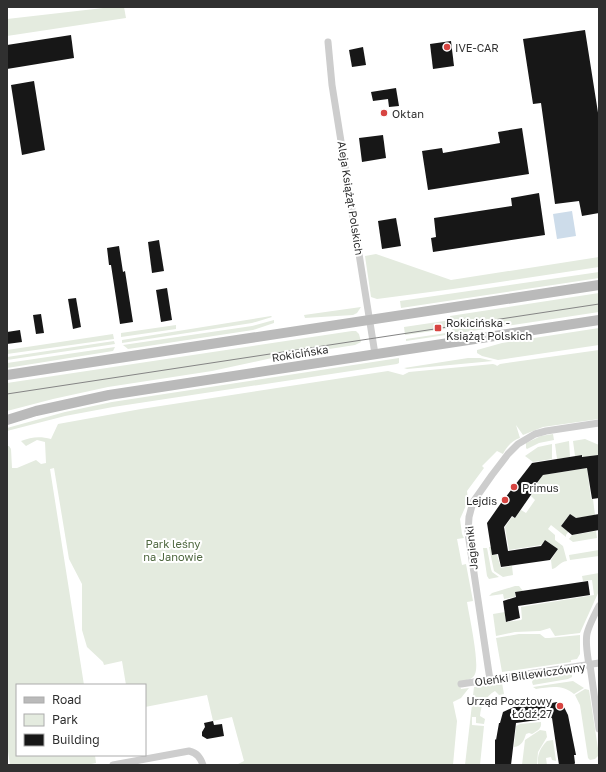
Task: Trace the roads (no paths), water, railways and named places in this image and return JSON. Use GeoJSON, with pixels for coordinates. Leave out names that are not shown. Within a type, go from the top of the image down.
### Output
{"type":"FeatureCollection","features":[{"type":"Feature","properties":{"kind":"main road","name":"Rokicińska"},"geometry":{"type":"LineString","coordinates":[[7,375],[599,286]]}},
{"type":"Feature","properties":{"kind":"main road","name":"Rokicińska"},"geometry":{"type":"LineString","coordinates":[[7,420],[36,411],[109,395],[599,320]]}},
{"type":"Feature","properties":{"kind":"street","name":"Aleja Książąt Polskich"},"geometry":{"type":"LineString","coordinates":[[328,42],[333,91],[375,354]]}},
{"type":"Feature","properties":{"kind":"street","name":"Jagienki"},"geometry":{"type":"LineString","coordinates":[[490,680],[468,533],[469,517],[473,502],[508,454],[522,440],[546,431],[599,423]]}},
{"type":"Feature","properties":{"kind":"street"},"geometry":{"type":"LineString","coordinates":[[599,606],[588,628],[586,636],[599,729]]}},
{"type":"Feature","properties":{"kind":"street","name":"Oleńki Billewiczówny"},"geometry":{"type":"LineString","coordinates":[[461,684],[599,663]]}},
{"type":"Feature","properties":{"kind":"street"},"geometry":{"type":"LineString","coordinates":[[113,765],[189,751],[198,756],[203,765]]}},
{"type":"Feature","properties":{"kind":"water"},"geometry":{"type":"Polygon","coordinates":[[[572,211],[576,236],[557,239],[553,214],[572,211]]]}},
{"type":"Feature","properties":{"kind":"tram line"},"geometry":{"type":"LineString","coordinates":[[7,394],[599,304]]}},
{"type":"Feature","properties":{"kind":"place","name":"IVE-CAR"},"geometry":{"type":"Point","coordinates":[447,47]}},
{"type":"Feature","properties":{"kind":"place","name":"Oktan"},"geometry":{"type":"Point","coordinates":[384,113]}},
{"type":"Feature","properties":{"kind":"place","name":"Rokicińska - Książąt Polskich"},"geometry":{"type":"Point","coordinates":[438,328]}},
{"type":"Feature","properties":{"kind":"place","name":"Primus"},"geometry":{"type":"Point","coordinates":[514,487]}},
{"type":"Feature","properties":{"kind":"place","name":"Lejdis"},"geometry":{"type":"Point","coordinates":[505,500]}},
{"type":"Feature","properties":{"kind":"place","name":"Urząd Pocztowy Łódź 27"},"geometry":{"type":"Point","coordinates":[560,706]}},
{"type":"Feature","properties":{"kind":"park label","name":"Park leśny na Janowie"},"geometry":{"type":"Point","coordinates":[173,549]}}]}
